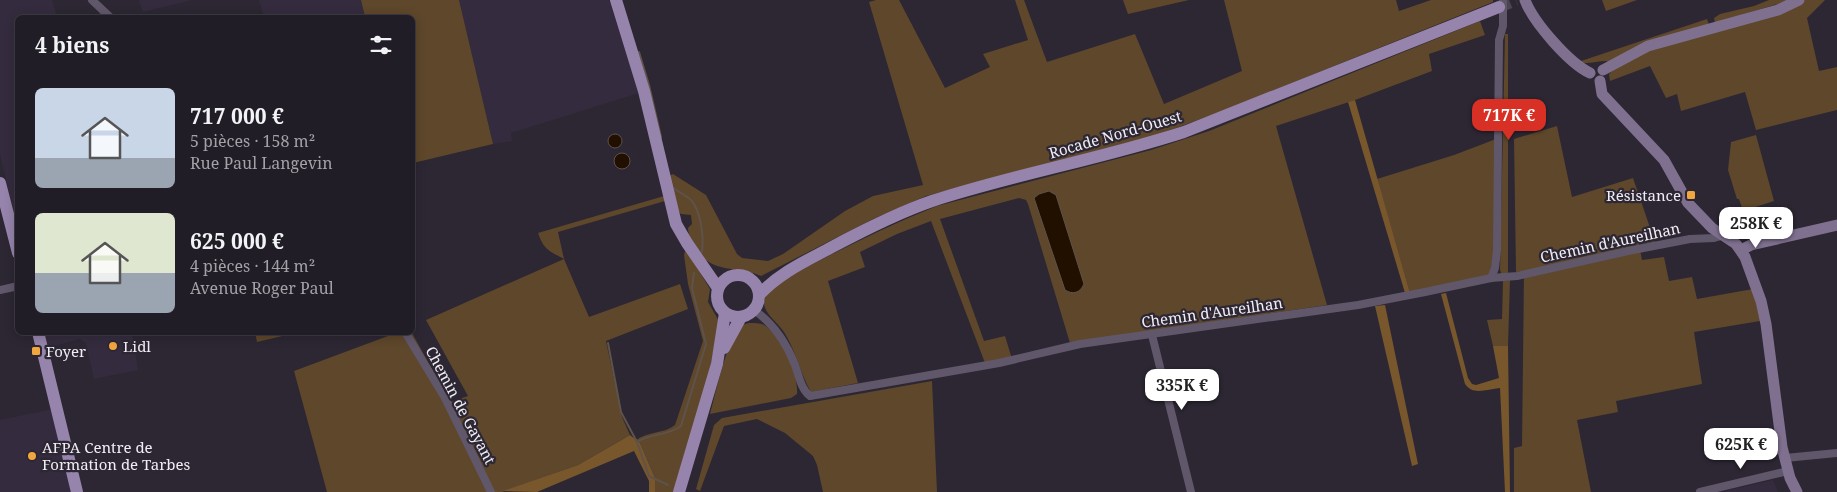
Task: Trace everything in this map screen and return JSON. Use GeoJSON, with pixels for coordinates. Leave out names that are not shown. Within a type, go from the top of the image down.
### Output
{"type":"FeatureCollection","features":[{"type":"Feature","properties":{"kind":"main road"},"geometry":{"type":"LineString","coordinates":[[616,0],[644,91],[676,224],[718,288]]}},
{"type":"Feature","properties":{"kind":"main road"},"geometry":{"type":"LineString","coordinates":[[1525,0],[1528,8],[1555,42],[1580,68],[1590,73],[1595,67],[1600,68],[1602,94],[1664,160],[1688,203],[1721,236],[1736,244],[1741,250],[1753,278],[1766,324],[1784,458],[1797,492]]}},
{"type":"Feature","properties":{"kind":"main road"},"geometry":{"type":"LineString","coordinates":[[1601,76],[1648,46],[1778,10],[1798,0]]}},
{"type":"Feature","properties":{"kind":"main road","name":"Rocade Nord-Ouest"},"geometry":{"type":"LineString","coordinates":[[759,295],[771,282],[795,266],[876,224],[930,202],[971,189],[1144,145],[1184,132],[1501,4]]}},
{"type":"Feature","properties":{"kind":"main road"},"geometry":{"type":"LineString","coordinates":[[0,183],[15,240]]}},
{"type":"Feature","properties":{"kind":"main road"},"geometry":{"type":"LineString","coordinates":[[1741,250],[1751,245],[1837,225]]}},
{"type":"Feature","properties":{"kind":"main road"},"geometry":{"type":"LineString","coordinates":[[702,264],[728,277]]}},
{"type":"Feature","properties":{"kind":"main road","name":"Rocade Nord-Ouest"},"geometry":{"type":"LineString","coordinates":[[751,279],[795,266]]}},
{"type":"Feature","properties":{"kind":"main road"},"geometry":{"type":"LineString","coordinates":[[740,275],[751,279],[756,284],[759,295],[758,304],[754,310],[741,317],[725,313],[717,302],[718,288],[724,280],[728,277],[740,275]]}},
{"type":"Feature","properties":{"kind":"main road"},"geometry":{"type":"LineString","coordinates":[[679,492],[717,364],[725,313]]}},
{"type":"Feature","properties":{"kind":"main road"},"geometry":{"type":"LineString","coordinates":[[717,364],[741,317]]}},
{"type":"Feature","properties":{"kind":"main road"},"geometry":{"type":"LineString","coordinates":[[39,335],[77,492]]}},
{"type":"Feature","properties":{"kind":"street"},"geometry":{"type":"LineString","coordinates":[[92,0],[108,15]]}},
{"type":"Feature","properties":{"kind":"street"},"geometry":{"type":"LineString","coordinates":[[1491,278],[1495,268],[1497,250],[1499,40],[1503,26],[1501,4]]}},
{"type":"Feature","properties":{"kind":"street","name":"Chemin d'Aureilhan"},"geometry":{"type":"LineString","coordinates":[[754,310],[766,318],[779,333],[802,386],[810,396],[999,363],[1080,344],[1358,304],[1491,278],[1517,276],[1690,239],[1721,236]]}},
{"type":"Feature","properties":{"kind":"street"},"geometry":{"type":"LineString","coordinates":[[0,290],[15,287]]}},
{"type":"Feature","properties":{"kind":"street","name":"Chemin de Gayant"},"geometry":{"type":"LineString","coordinates":[[407,335],[445,398],[491,491]]}},
{"type":"Feature","properties":{"kind":"street"},"geometry":{"type":"LineString","coordinates":[[1152,335],[1191,492]]}},
{"type":"Feature","properties":{"kind":"street"},"geometry":{"type":"LineString","coordinates":[[1784,458],[1837,453]]}},
{"type":"Feature","properties":{"kind":"street"},"geometry":{"type":"LineString","coordinates":[[1700,492],[1788,471]]}},
{"type":"Feature","properties":{"kind":"shaded area"},"geometry":{"type":"Polygon","coordinates":[[[0,0],[52,0],[56,15],[15,15],[15,217],[0,154],[0,0]]]}},
{"type":"Feature","properties":{"kind":"shaded area"},"geometry":{"type":"Polygon","coordinates":[[[139,0],[192,0],[143,12],[139,0]]]}},
{"type":"Feature","properties":{"kind":"shaded area"},"geometry":{"type":"Polygon","coordinates":[[[259,0],[361,0],[365,15],[263,15],[259,0]]]}},
{"type":"Feature","properties":{"kind":"shaded area"},"geometry":{"type":"Polygon","coordinates":[[[361,0],[459,0],[493,144],[415,163],[415,15],[365,15],[361,0]]]}},
{"type":"Feature","properties":{"kind":"shaded area"},"geometry":{"type":"Polygon","coordinates":[[[459,0],[609,0],[639,93],[511,133],[512,141],[493,144],[459,0]]]}},
{"type":"Feature","properties":{"kind":"shaded area"},"geometry":{"type":"Polygon","coordinates":[[[876,0],[899,0],[945,88],[990,67],[983,54],[1028,40],[1015,0],[1024,0],[1047,62],[1135,34],[1164,104],[1242,71],[1224,0],[1396,0],[1399,11],[1431,0],[1493,0],[1493,2],[1225,110],[1157,135],[926,196],[873,219],[761,276],[742,270],[716,266],[709,262],[695,247],[689,236],[688,228],[692,224],[691,215],[681,214],[678,211],[669,176],[673,174],[706,195],[737,254],[742,258],[768,261],[783,254],[845,211],[873,196],[923,185],[869,2],[876,0]]]}},
{"type":"Feature","properties":{"kind":"shaded area"},"geometry":{"type":"Polygon","coordinates":[[[1123,0],[1189,0],[1128,14],[1123,0]]]}},
{"type":"Feature","properties":{"kind":"shaded area"},"geometry":{"type":"Polygon","coordinates":[[[1602,0],[1637,0],[1606,11],[1602,0]]]}},
{"type":"Feature","properties":{"kind":"shaded area"},"geometry":{"type":"Polygon","coordinates":[[[1769,0],[1791,0],[1715,23],[1714,18],[1720,14],[1754,6],[1769,0]]]}},
{"type":"Feature","properties":{"kind":"shaded area"},"geometry":{"type":"Polygon","coordinates":[[[1805,0],[1825,0],[1807,18],[1819,71],[1837,67],[1837,110],[1756,130],[1745,92],[1681,111],[1677,94],[1666,98],[1650,66],[1610,81],[1609,74],[1612,71],[1649,49],[1785,12],[1805,0]]]}},
{"type":"Feature","properties":{"kind":"shaded area"},"geometry":{"type":"Polygon","coordinates":[[[1707,19],[1709,25],[1608,63],[1607,61],[1578,62],[1707,19]]]}},
{"type":"Feature","properties":{"kind":"shaded area"},"geometry":{"type":"Polygon","coordinates":[[[1480,21],[1485,35],[1429,54],[1432,71],[1355,100],[1276,126],[1327,305],[1070,343],[1028,204],[1026,200],[1019,198],[940,219],[984,341],[1005,336],[1012,359],[985,363],[931,221],[897,234],[860,252],[865,267],[828,281],[858,383],[811,392],[788,339],[765,308],[765,299],[771,286],[853,244],[937,206],[1151,150],[1209,131],[1480,21]],[[1035,198],[1065,289],[1069,292],[1035,198]]]}},
{"type":"Feature","properties":{"kind":"shaded area"},"geometry":{"type":"Polygon","coordinates":[[[1505,34],[1508,34],[1508,276],[1502,275],[1500,270],[1505,34]]]}},
{"type":"Feature","properties":{"kind":"shaded area"},"geometry":{"type":"Polygon","coordinates":[[[1355,100],[1410,293],[1405,293],[1348,102],[1355,100]]]}},
{"type":"Feature","properties":{"kind":"shaded area"},"geometry":{"type":"Polygon","coordinates":[[[1557,126],[1572,197],[1633,178],[1655,242],[1639,244],[1642,260],[1664,257],[1669,281],[1692,277],[1697,299],[1753,289],[1760,321],[1694,332],[1702,384],[1616,401],[1618,412],[1577,420],[1591,492],[1514,492],[1514,448],[1522,446],[1524,271],[1516,272],[1514,139],[1557,126]]]}},
{"type":"Feature","properties":{"kind":"shaded area"},"geometry":{"type":"Polygon","coordinates":[[[612,134],[618,134],[622,141],[618,148],[612,148],[608,144],[608,138],[612,134]]]}},
{"type":"Feature","properties":{"kind":"shaded area"},"geometry":{"type":"Polygon","coordinates":[[[1756,135],[1774,201],[1743,211],[1739,199],[1737,199],[1728,170],[1731,142],[1756,135]]]}},
{"type":"Feature","properties":{"kind":"shaded area"},"geometry":{"type":"Polygon","coordinates":[[[1496,139],[1494,265],[1488,275],[1410,293],[1377,179],[1454,155],[1496,139]]]}},
{"type":"Feature","properties":{"kind":"shaded area"},"geometry":{"type":"Polygon","coordinates":[[[622,153],[628,155],[630,161],[628,167],[622,169],[616,167],[614,161],[616,155],[622,153]]]}},
{"type":"Feature","properties":{"kind":"shaded area"},"geometry":{"type":"Polygon","coordinates":[[[1049,191],[1056,195],[1084,284],[1076,292],[1065,290],[1034,198],[1039,194],[1049,191]]]}},
{"type":"Feature","properties":{"kind":"shaded area"},"geometry":{"type":"Polygon","coordinates":[[[664,196],[665,201],[558,232],[564,259],[554,254],[542,243],[538,233],[664,196]]]}},
{"type":"Feature","properties":{"kind":"shaded area"},"geometry":{"type":"Polygon","coordinates":[[[685,251],[710,289],[708,302],[719,321],[709,374],[673,492],[655,492],[655,478],[640,443],[636,440],[675,425],[703,341],[688,284],[685,251]]]}},
{"type":"Feature","properties":{"kind":"shaded area"},"geometry":{"type":"Polygon","coordinates":[[[564,259],[589,317],[680,284],[688,309],[606,341],[622,417],[630,435],[578,465],[502,492],[327,492],[294,371],[391,335],[413,335],[450,402],[468,396],[426,320],[564,259]]]}},
{"type":"Feature","properties":{"kind":"shaded area"},"geometry":{"type":"Polygon","coordinates":[[[1510,280],[1508,346],[1493,346],[1487,320],[1502,319],[1503,281],[1510,280]]]}},
{"type":"Feature","properties":{"kind":"shaded area"},"geometry":{"type":"Polygon","coordinates":[[[1446,293],[1468,378],[1472,384],[1476,385],[1499,378],[1493,346],[1508,346],[1510,492],[1505,492],[1500,388],[1476,391],[1468,388],[1465,384],[1441,294],[1446,293]]]}},
{"type":"Feature","properties":{"kind":"shaded area"},"geometry":{"type":"Polygon","coordinates":[[[1385,305],[1418,464],[1412,466],[1375,306],[1385,305]]]}},
{"type":"Feature","properties":{"kind":"shaded area"},"geometry":{"type":"Polygon","coordinates":[[[749,323],[764,325],[777,337],[792,366],[797,394],[791,398],[710,414],[731,341],[741,326],[749,323]]]}},
{"type":"Feature","properties":{"kind":"shaded area"},"geometry":{"type":"Polygon","coordinates":[[[43,335],[132,335],[138,370],[94,379],[86,343],[80,339],[46,348],[43,335]]]}},
{"type":"Feature","properties":{"kind":"shaded area"},"geometry":{"type":"Polygon","coordinates":[[[256,335],[287,335],[257,342],[256,335]]]}},
{"type":"Feature","properties":{"kind":"shaded area"},"geometry":{"type":"Polygon","coordinates":[[[932,381],[937,492],[823,492],[813,456],[785,433],[757,419],[724,426],[700,491],[696,489],[714,425],[722,418],[932,381]]]}},
{"type":"Feature","properties":{"kind":"shaded area","name":"AFPA Centre de Formation de Tarbes"},"geometry":{"type":"Polygon","coordinates":[[[53,409],[73,492],[0,492],[0,420],[53,409]]]}},
{"type":"Feature","properties":{"kind":"shaded area"},"geometry":{"type":"Polygon","coordinates":[[[630,435],[640,443],[655,478],[655,492],[649,492],[649,481],[634,451],[537,492],[503,491],[578,465],[630,435]]]}},
{"type":"Feature","properties":{"kind":"shaded area"},"geometry":{"type":"Polygon","coordinates":[[[1773,480],[1778,492],[1726,492],[1726,491],[1773,480]]]}},
{"type":"Feature","properties":{"kind":"waterway"},"geometry":{"type":"LineString","coordinates":[[639,52],[661,137]]}},
{"type":"Feature","properties":{"kind":"waterway"},"geometry":{"type":"LineString","coordinates":[[673,188],[690,199],[697,210],[703,239],[702,252]]}},
{"type":"Feature","properties":{"kind":"waterway"},"geometry":{"type":"LineString","coordinates":[[668,485],[649,476],[637,442],[681,426],[706,344],[692,288],[694,273]]}},
{"type":"Feature","properties":{"kind":"waterway"},"geometry":{"type":"LineString","coordinates":[[608,343],[621,412],[637,442]]}},
{"type":"Feature","properties":{"kind":"tunnel"},"geometry":{"type":"LineString","coordinates":[[1499,7],[1516,0]]}},
{"type":"Feature","properties":{"kind":"place","name":"Résistance"},"geometry":{"type":"Point","coordinates":[1691,195]}},
{"type":"Feature","properties":{"kind":"place","name":"Lidl"},"geometry":{"type":"Point","coordinates":[113,346]}},
{"type":"Feature","properties":{"kind":"place","name":"Foyer"},"geometry":{"type":"Point","coordinates":[36,351]}},
{"type":"Feature","properties":{"kind":"place","name":"AFPA Centre de Formation de Tarbes"},"geometry":{"type":"Point","coordinates":[32,456]}}]}
